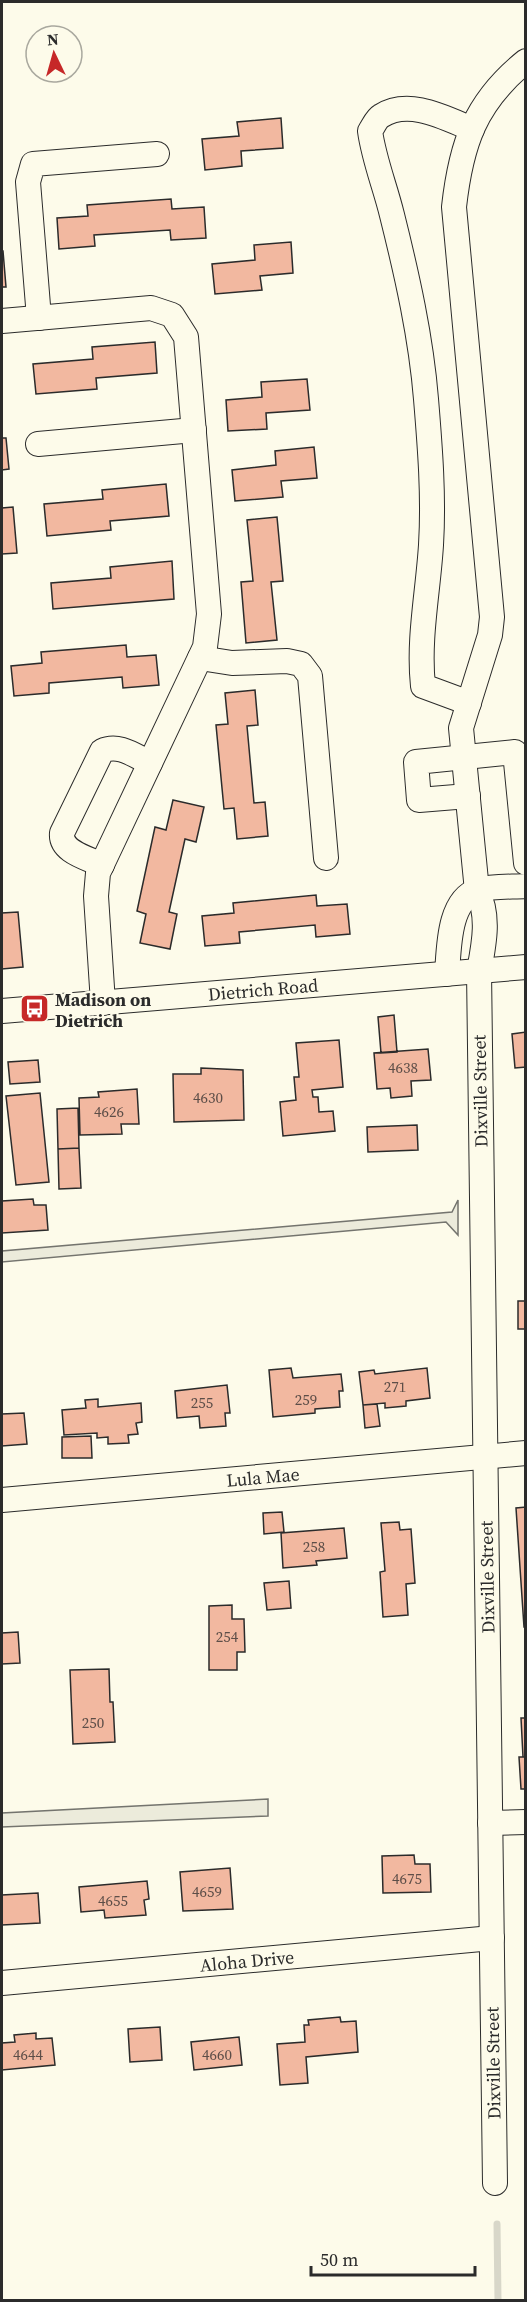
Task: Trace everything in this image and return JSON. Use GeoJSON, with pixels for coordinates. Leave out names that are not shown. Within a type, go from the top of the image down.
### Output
{"type":"FeatureCollection","features":[{"type":"Feature","properties":{"kind":"street","name":"Dixville Street"},"geometry":{"type":"LineString","coordinates":[[495,2183],[479,971],[485,935],[483,901],[477,891],[461,728],[490,635],[492,617],[454,207],[458,172],[466,140],[485,102],[525,61]]}},
{"type":"Feature","properties":{"kind":"street"},"geometry":{"type":"LineString","coordinates":[[469,703],[423,686],[420,657],[431,544],[426,397],[407,276],[391,211],[374,156],[370,131],[380,116],[401,109],[430,111],[472,129]]}},
{"type":"Feature","properties":{"kind":"street"},"geometry":{"type":"LineString","coordinates":[[39,318],[28,182],[33,164],[157,154]]}},
{"type":"Feature","properties":{"kind":"street"},"geometry":{"type":"LineString","coordinates":[[2,321],[151,308],[172,315],[186,336],[209,614],[205,647],[98,873],[96,896],[103,1003]]}},
{"type":"Feature","properties":{"kind":"street"},"geometry":{"type":"LineString","coordinates":[[38,444],[194,430]]}},
{"type":"Feature","properties":{"kind":"street"},"geometry":{"type":"LineString","coordinates":[[200,658],[232,663],[287,661],[301,664],[306,668],[310,676],[326,858]]}},
{"type":"Feature","properties":{"kind":"street"},"geometry":{"type":"LineString","coordinates":[[102,865],[66,848],[61,840],[62,833],[102,751],[118,748],[150,764]]}},
{"type":"Feature","properties":{"kind":"street"},"geometry":{"type":"LineString","coordinates":[[468,796],[419,800],[416,762],[515,752],[525,863]]}},
{"type":"Feature","properties":{"kind":"street"},"geometry":{"type":"LineString","coordinates":[[447,974],[452,923],[460,904],[477,891],[525,886]]}},
{"type":"Feature","properties":{"kind":"street","name":"Dietrich Road"},"geometry":{"type":"LineString","coordinates":[[2,1011],[525,967]]}},
{"type":"Feature","properties":{"kind":"street","name":"Lula Mae"},"geometry":{"type":"LineString","coordinates":[[2,1500],[525,1453]]}},
{"type":"Feature","properties":{"kind":"street"},"geometry":{"type":"LineString","coordinates":[[490,1823],[525,1822]]}},
{"type":"Feature","properties":{"kind":"street","name":"Aloha Drive"},"geometry":{"type":"LineString","coordinates":[[2,1983],[492,1938]]}},
{"type":"Feature","properties":{"kind":"shaded area"},"geometry":{"type":"Polygon","coordinates":[[[458,1200],[458,1235],[446,1222],[2,1262],[2,1251],[452,1212],[458,1200]]]}},
{"type":"Feature","properties":{"kind":"shaded area"},"geometry":{"type":"Polygon","coordinates":[[[268,1799],[268,1816],[2,1827],[2,1813],[268,1799]]]}},
{"type":"Feature","properties":{"kind":"building"},"geometry":{"type":"Polygon","coordinates":[[[281,118],[283,148],[241,151],[242,166],[205,170],[202,139],[239,136],[237,122],[281,118]]]}},
{"type":"Feature","properties":{"kind":"building"},"geometry":{"type":"Polygon","coordinates":[[[171,199],[172,209],[204,207],[206,238],[171,240],[170,230],[94,235],[95,246],[59,249],[57,218],[88,216],[87,205],[171,199]]]}},
{"type":"Feature","properties":{"kind":"building"},"geometry":{"type":"Polygon","coordinates":[[[291,242],[293,273],[260,276],[262,290],[215,294],[212,264],[255,260],[254,245],[291,242]]]}},
{"type":"Feature","properties":{"kind":"building"},"geometry":{"type":"Polygon","coordinates":[[[3,251],[6,287],[2,287],[3,251]]]}},
{"type":"Feature","properties":{"kind":"building"},"geometry":{"type":"Polygon","coordinates":[[[155,342],[157,373],[96,378],[97,389],[36,394],[33,364],[93,359],[92,347],[155,342]]]}},
{"type":"Feature","properties":{"kind":"building"},"geometry":{"type":"Polygon","coordinates":[[[307,379],[310,410],[266,413],[267,429],[228,431],[226,400],[262,397],[261,382],[307,379]]]}},
{"type":"Feature","properties":{"kind":"building"},"geometry":{"type":"Polygon","coordinates":[[[2,438],[6,438],[9,469],[2,470],[2,438]]]}},
{"type":"Feature","properties":{"kind":"building"},"geometry":{"type":"Polygon","coordinates":[[[314,447],[317,478],[281,481],[283,497],[235,501],[232,470],[276,465],[275,451],[314,447]]]}},
{"type":"Feature","properties":{"kind":"building"},"geometry":{"type":"Polygon","coordinates":[[[166,484],[169,516],[110,521],[111,530],[47,536],[44,504],[103,499],[102,490],[166,484]]]}},
{"type":"Feature","properties":{"kind":"building"},"geometry":{"type":"Polygon","coordinates":[[[13,507],[17,553],[2,554],[2,508],[13,507]]]}},
{"type":"Feature","properties":{"kind":"building"},"geometry":{"type":"Polygon","coordinates":[[[277,517],[283,581],[271,582],[277,640],[246,643],[241,582],[253,581],[247,520],[277,517]]]}},
{"type":"Feature","properties":{"kind":"building"},"geometry":{"type":"Polygon","coordinates":[[[172,561],[174,599],[53,609],[51,583],[111,578],[110,567],[172,561]]]}},
{"type":"Feature","properties":{"kind":"building"},"geometry":{"type":"Polygon","coordinates":[[[126,645],[127,657],[156,655],[159,685],[123,688],[122,677],[49,683],[49,693],[14,696],[11,666],[42,663],[41,652],[126,645]]]}},
{"type":"Feature","properties":{"kind":"building"},"geometry":{"type":"Polygon","coordinates":[[[255,690],[258,725],[247,726],[254,803],[265,802],[268,836],[237,839],[234,808],[224,809],[216,725],[228,724],[225,693],[255,690]]]}},
{"type":"Feature","properties":{"kind":"building"},"geometry":{"type":"Polygon","coordinates":[[[173,800],[204,807],[196,842],[185,839],[169,912],[177,914],[170,949],[140,943],[146,914],[137,911],[155,827],[166,830],[173,800]]]}},
{"type":"Feature","properties":{"kind":"building"},"geometry":{"type":"Polygon","coordinates":[[[316,895],[317,906],[347,904],[350,934],[316,937],[315,925],[239,932],[240,943],[205,946],[202,916],[234,913],[233,903],[316,895]]]}},
{"type":"Feature","properties":{"kind":"building"},"geometry":{"type":"Polygon","coordinates":[[[18,912],[23,967],[2,969],[2,913],[18,912]]]}},
{"type":"Feature","properties":{"kind":"building"},"geometry":{"type":"Polygon","coordinates":[[[394,1015],[397,1052],[381,1053],[378,1017],[394,1015]]]}},
{"type":"Feature","properties":{"kind":"building"},"geometry":{"type":"Polygon","coordinates":[[[526,1032],[526,1067],[515,1068],[512,1034],[526,1032]]]}},
{"type":"Feature","properties":{"kind":"building"},"geometry":{"type":"Polygon","coordinates":[[[339,1040],[343,1087],[312,1090],[313,1097],[318,1097],[319,1112],[333,1111],[335,1131],[283,1136],[280,1102],[296,1100],[294,1077],[299,1077],[296,1043],[339,1040]]]}},
{"type":"Feature","properties":{"kind":"building"},"geometry":{"type":"Polygon","coordinates":[[[428,1049],[431,1080],[411,1081],[412,1096],[391,1098],[390,1088],[377,1089],[374,1053],[428,1049]]]}},
{"type":"Feature","properties":{"kind":"building"},"geometry":{"type":"Polygon","coordinates":[[[38,1060],[40,1082],[10,1084],[8,1062],[38,1060]]]}},
{"type":"Feature","properties":{"kind":"building"},"geometry":{"type":"Polygon","coordinates":[[[201,1068],[243,1070],[244,1120],[174,1122],[173,1074],[201,1074],[201,1068]]]}},
{"type":"Feature","properties":{"kind":"building"},"geometry":{"type":"Polygon","coordinates":[[[137,1089],[139,1124],[121,1124],[122,1134],[80,1135],[79,1098],[99,1097],[98,1092],[137,1089]]]}},
{"type":"Feature","properties":{"kind":"building"},"geometry":{"type":"Polygon","coordinates":[[[40,1093],[49,1182],[16,1185],[6,1096],[40,1093]]]}},
{"type":"Feature","properties":{"kind":"building"},"geometry":{"type":"Polygon","coordinates":[[[78,1108],[79,1148],[58,1149],[57,1109],[78,1108]]]}},
{"type":"Feature","properties":{"kind":"building"},"geometry":{"type":"Polygon","coordinates":[[[417,1125],[418,1150],[368,1152],[367,1127],[417,1125]]]}},
{"type":"Feature","properties":{"kind":"building"},"geometry":{"type":"Polygon","coordinates":[[[79,1148],[81,1188],[59,1189],[58,1149],[79,1148]]]}},
{"type":"Feature","properties":{"kind":"building"},"geometry":{"type":"Polygon","coordinates":[[[33,1199],[34,1205],[46,1205],[48,1230],[2,1233],[2,1201],[33,1199]]]}},
{"type":"Feature","properties":{"kind":"building"},"geometry":{"type":"Polygon","coordinates":[[[518,1301],[526,1301],[526,1329],[518,1329],[518,1301]]]}},
{"type":"Feature","properties":{"kind":"building"},"geometry":{"type":"Polygon","coordinates":[[[291,1368],[293,1378],[341,1374],[343,1391],[339,1391],[340,1407],[315,1409],[315,1413],[273,1417],[269,1370],[291,1368]]]}},
{"type":"Feature","properties":{"kind":"building"},"geometry":{"type":"Polygon","coordinates":[[[427,1368],[430,1398],[406,1401],[406,1406],[385,1408],[385,1403],[363,1405],[359,1372],[374,1370],[375,1374],[427,1368]]]}},
{"type":"Feature","properties":{"kind":"building"},"geometry":{"type":"Polygon","coordinates":[[[227,1385],[230,1413],[225,1413],[226,1426],[200,1428],[199,1416],[177,1418],[175,1391],[227,1385]]]}},
{"type":"Feature","properties":{"kind":"building"},"geometry":{"type":"Polygon","coordinates":[[[98,1399],[98,1407],[141,1403],[142,1422],[136,1423],[138,1434],[128,1435],[129,1443],[108,1444],[108,1437],[97,1438],[97,1433],[64,1435],[62,1410],[86,1408],[85,1400],[98,1399]]]}},
{"type":"Feature","properties":{"kind":"building"},"geometry":{"type":"Polygon","coordinates":[[[377,1404],[380,1426],[365,1428],[363,1405],[377,1404]]]}},
{"type":"Feature","properties":{"kind":"building"},"geometry":{"type":"Polygon","coordinates":[[[24,1413],[27,1444],[2,1446],[2,1414],[24,1413]]]}},
{"type":"Feature","properties":{"kind":"building"},"geometry":{"type":"Polygon","coordinates":[[[91,1436],[92,1458],[62,1458],[62,1437],[91,1436]]]}},
{"type":"Feature","properties":{"kind":"building"},"geometry":{"type":"Polygon","coordinates":[[[526,1507],[526,1627],[524,1627],[516,1508],[526,1507]]]}},
{"type":"Feature","properties":{"kind":"building"},"geometry":{"type":"Polygon","coordinates":[[[282,1512],[284,1532],[264,1534],[263,1513],[282,1512]]]}},
{"type":"Feature","properties":{"kind":"building"},"geometry":{"type":"Polygon","coordinates":[[[399,1522],[400,1530],[411,1529],[415,1583],[406,1584],[408,1615],[383,1617],[380,1572],[385,1571],[381,1523],[399,1522]]]}},
{"type":"Feature","properties":{"kind":"building"},"geometry":{"type":"Polygon","coordinates":[[[344,1528],[347,1558],[316,1561],[317,1565],[283,1568],[281,1533],[344,1528]]]}},
{"type":"Feature","properties":{"kind":"building"},"geometry":{"type":"Polygon","coordinates":[[[289,1581],[291,1608],[267,1610],[264,1583],[289,1581]]]}},
{"type":"Feature","properties":{"kind":"building"},"geometry":{"type":"Polygon","coordinates":[[[232,1605],[232,1619],[244,1619],[245,1652],[237,1652],[237,1670],[209,1670],[209,1606],[232,1605]]]}},
{"type":"Feature","properties":{"kind":"building"},"geometry":{"type":"Polygon","coordinates":[[[18,1632],[20,1663],[2,1664],[2,1633],[18,1632]]]}},
{"type":"Feature","properties":{"kind":"building"},"geometry":{"type":"Polygon","coordinates":[[[109,1669],[115,1742],[73,1744],[70,1670],[109,1669]]]}},
{"type":"Feature","properties":{"kind":"building"},"geometry":{"type":"Polygon","coordinates":[[[521,1718],[526,1718],[526,1757],[523,1757],[521,1718]]]}},
{"type":"Feature","properties":{"kind":"building"},"geometry":{"type":"Polygon","coordinates":[[[519,1757],[526,1757],[526,1789],[521,1789],[519,1757]]]}},
{"type":"Feature","properties":{"kind":"building"},"geometry":{"type":"Polygon","coordinates":[[[414,1855],[415,1864],[430,1864],[431,1892],[383,1893],[382,1856],[414,1855]]]}},
{"type":"Feature","properties":{"kind":"building"},"geometry":{"type":"Polygon","coordinates":[[[230,1868],[233,1909],[183,1911],[180,1872],[230,1868]]]}},
{"type":"Feature","properties":{"kind":"building"},"geometry":{"type":"Polygon","coordinates":[[[147,1881],[149,1899],[144,1900],[146,1915],[105,1918],[104,1910],[81,1912],[79,1887],[147,1881]]]}},
{"type":"Feature","properties":{"kind":"building"},"geometry":{"type":"Polygon","coordinates":[[[38,1893],[40,1923],[2,1925],[2,1895],[38,1893]]]}},
{"type":"Feature","properties":{"kind":"building"},"geometry":{"type":"Polygon","coordinates":[[[340,2017],[341,2022],[356,2021],[358,2052],[306,2057],[308,2083],[280,2085],[277,2044],[305,2042],[304,2025],[309,2025],[308,2020],[340,2017]]]}},
{"type":"Feature","properties":{"kind":"building"},"geometry":{"type":"Polygon","coordinates":[[[160,2027],[162,2060],[130,2062],[128,2029],[160,2027]]]}},
{"type":"Feature","properties":{"kind":"building"},"geometry":{"type":"Polygon","coordinates":[[[36,2033],[36,2039],[52,2038],[55,2065],[2,2070],[2,2043],[15,2042],[14,2035],[36,2033]]]}},
{"type":"Feature","properties":{"kind":"building"},"geometry":{"type":"Polygon","coordinates":[[[239,2037],[242,2065],[194,2070],[191,2042],[239,2037]]]}},
{"type":"Feature","properties":{"kind":"waterway"},"geometry":{"type":"LineString","coordinates":[[497,2224],[498,2300]]}},
{"type":"Feature","properties":{"kind":"place","name":"Madison on Dietrich"},"geometry":{"type":"Point","coordinates":[34,1009]}}]}
